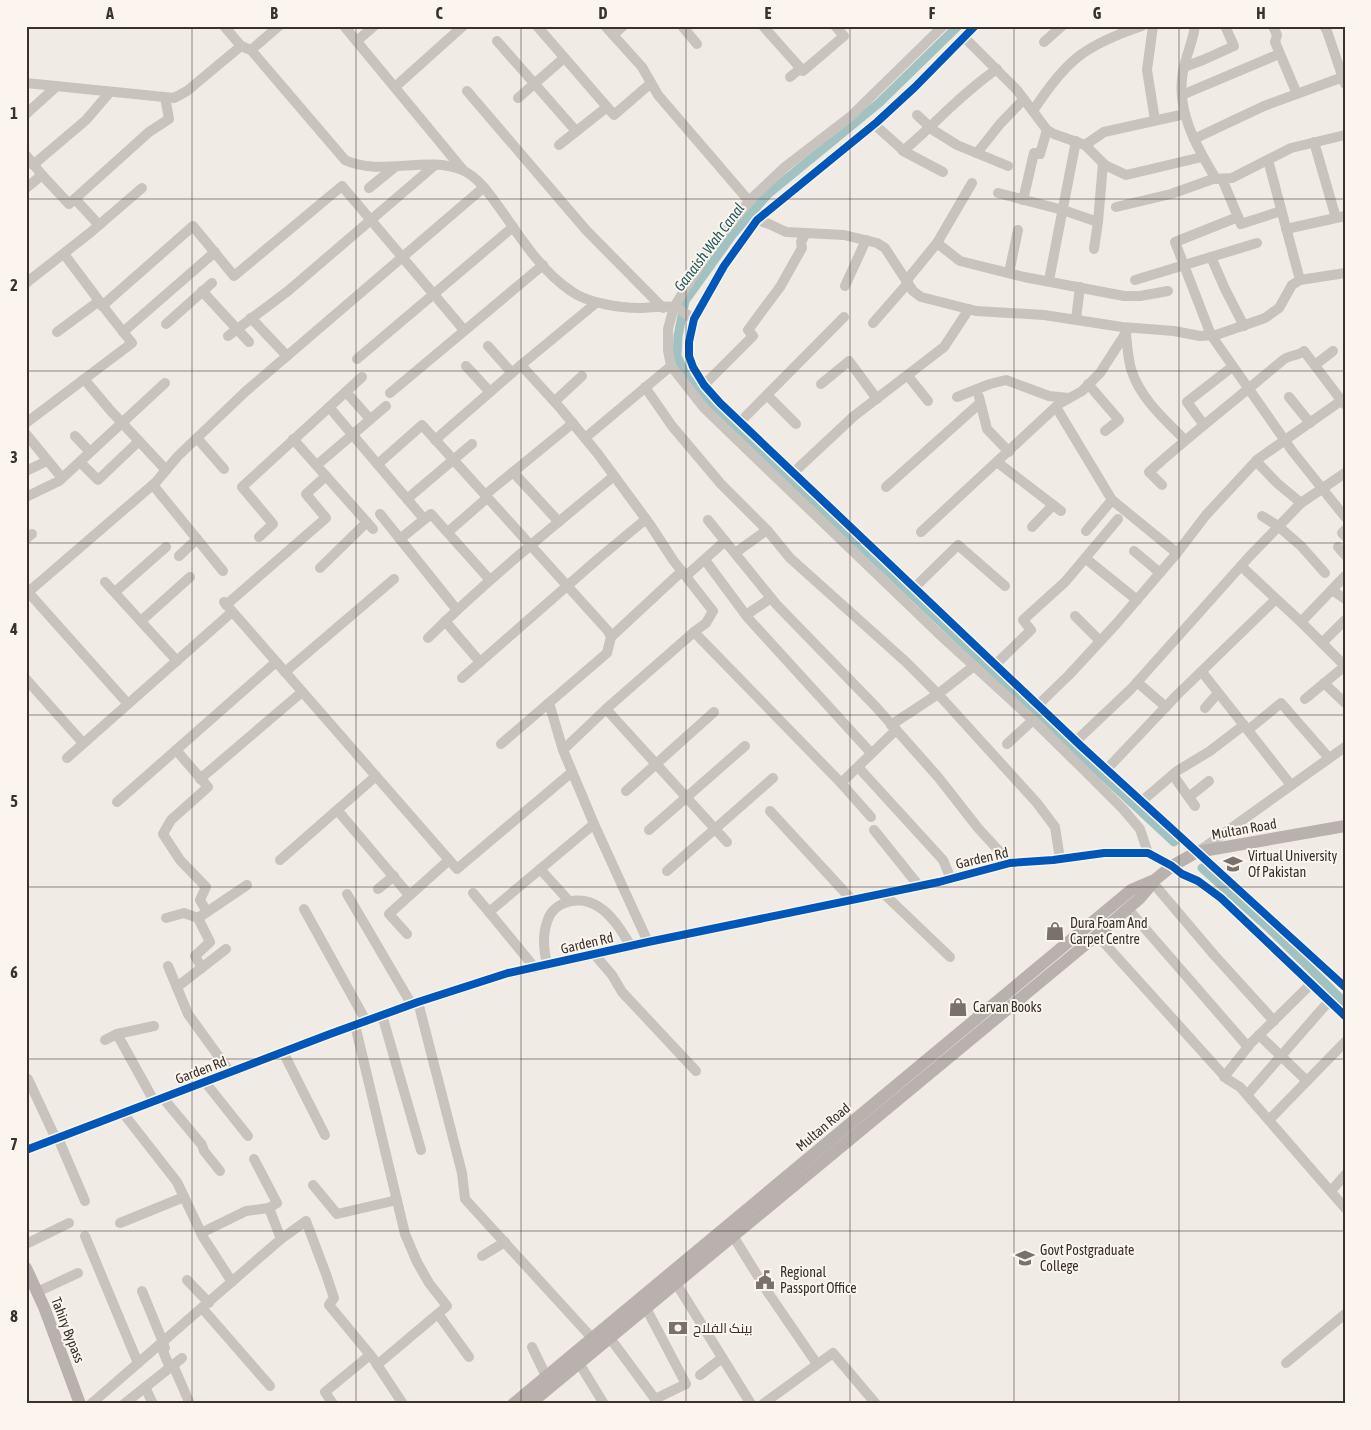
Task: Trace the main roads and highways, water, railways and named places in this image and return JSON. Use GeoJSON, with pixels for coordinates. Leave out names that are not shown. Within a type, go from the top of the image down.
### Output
{"type":"FeatureCollection","features":[{"type":"Feature","properties":{"kind":"main road","name":"Multan Road"},"geometry":{"type":"LineString","coordinates":[[536,1402],[579,1363],[1097,936],[1172,866],[1197,852],[1345,826]]}},
{"type":"Feature","properties":{"kind":"main road","name":"Multan Road"},"geometry":{"type":"LineString","coordinates":[[513,1404],[1132,890],[1155,881]]}},
{"type":"Feature","properties":{"kind":"main road","name":"Tahiry Bypass"},"geometry":{"type":"LineString","coordinates":[[26,1268],[80,1404]]}},
{"type":"Feature","properties":{"kind":"waterway","name":"Ganaish Wah Canal"},"geometry":{"type":"LineString","coordinates":[[958,26],[879,103],[768,194],[733,234],[685,301],[678,336],[677,356],[688,379],[727,418],[1040,717],[1174,842]]}},
{"type":"Feature","properties":{"kind":"waterway","name":"Ganaish Wah Canal"},"geometry":{"type":"LineString","coordinates":[[1202,868],[1270,929],[1345,1003]]}},
{"type":"Feature","properties":{"kind":"place","name":"Virtual University Of Pakistan"},"geometry":{"type":"Point","coordinates":[1233,864]}},
{"type":"Feature","properties":{"kind":"place","name":"Dura Foam And Carpet Centre"},"geometry":{"type":"Point","coordinates":[1055,931]}},
{"type":"Feature","properties":{"kind":"place","name":"Carvan Books"},"geometry":{"type":"Point","coordinates":[958,1007]}},
{"type":"Feature","properties":{"kind":"place","name":"Govt Postgraduate College"},"geometry":{"type":"Point","coordinates":[1025,1258]}},
{"type":"Feature","properties":{"kind":"place","name":"Regional Passport Office"},"geometry":{"type":"Point","coordinates":[765,1280]}},
{"type":"Feature","properties":{"kind":"place","name":"بینک الفلاح"},"geometry":{"type":"Point","coordinates":[678,1328]}}]}
